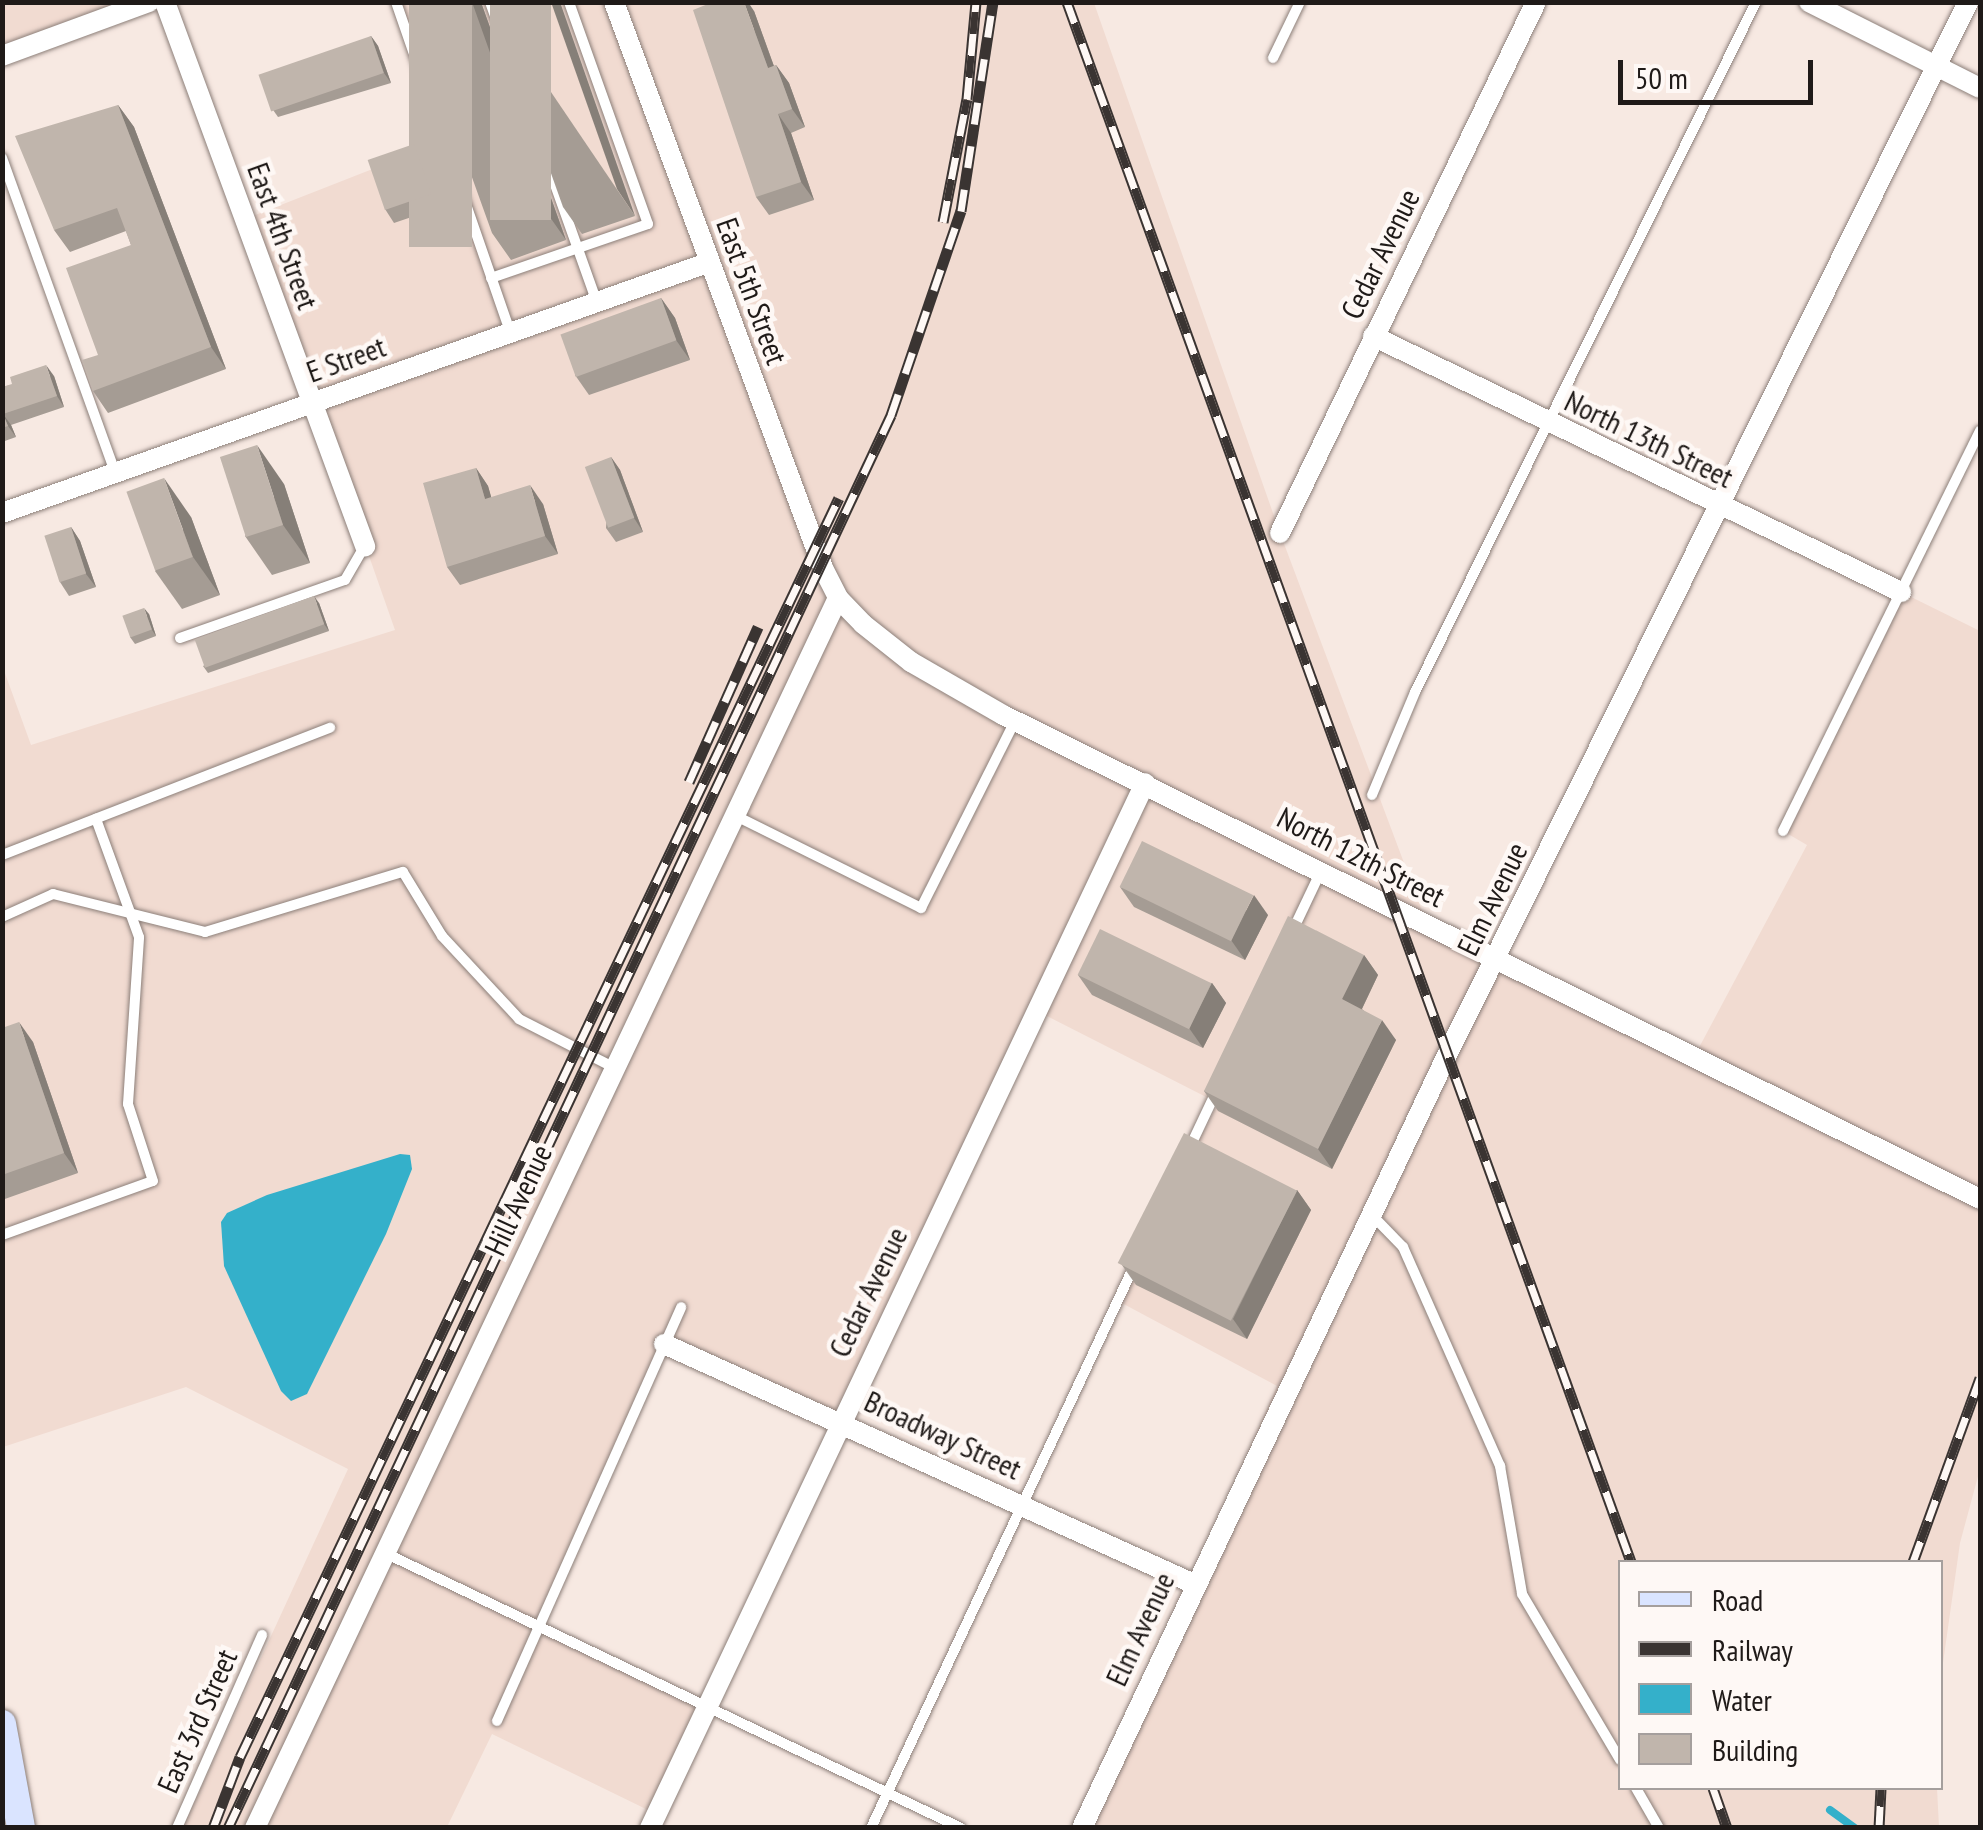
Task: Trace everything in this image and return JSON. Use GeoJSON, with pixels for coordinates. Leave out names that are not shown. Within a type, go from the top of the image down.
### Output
{"type":"FeatureCollection","features":[{"type":"Feature","properties":{"kind":"street"},"geometry":{"type":"LineString","coordinates":[[2,56],[120,7],[150,2]]}},
{"type":"Feature","properties":{"kind":"street","name":"East 4th Street"},"geometry":{"type":"LineString","coordinates":[[165,2],[365,546]]}},
{"type":"Feature","properties":{"kind":"street","name":"East 5th Street"},"geometry":{"type":"LineString","coordinates":[[614,2],[838,598]]}},
{"type":"Feature","properties":{"kind":"street","name":"Cedar Avenue"},"geometry":{"type":"LineString","coordinates":[[1280,533],[1536,2]]}},
{"type":"Feature","properties":{"kind":"street"},"geometry":{"type":"LineString","coordinates":[[1809,2],[1980,88]]}},
{"type":"Feature","properties":{"kind":"street","name":"Elm Avenue"},"geometry":{"type":"LineString","coordinates":[[1082,1828],[1370,1214],[1968,2]]}},
{"type":"Feature","properties":{"kind":"street","name":"E Street"},"geometry":{"type":"LineString","coordinates":[[2,513],[710,262]]}},
{"type":"Feature","properties":{"kind":"street","name":"North 13th Street"},"geometry":{"type":"LineString","coordinates":[[1373,336],[1718,507],[1902,592]]}},
{"type":"Feature","properties":{"kind":"street","name":"North 12th Street"},"geometry":{"type":"LineString","coordinates":[[838,598],[894,650],[1014,721],[1980,1199]]}},
{"type":"Feature","properties":{"kind":"street","name":"Hill Avenue"},"geometry":{"type":"LineString","coordinates":[[254,1828],[838,598]]}},
{"type":"Feature","properties":{"kind":"street","name":"Cedar Avenue"},"geometry":{"type":"LineString","coordinates":[[650,1828],[1145,783]]}},
{"type":"Feature","properties":{"kind":"street","name":"Broadway Street"},"geometry":{"type":"LineString","coordinates":[[664,1344],[840,1420],[1194,1584]]}},
{"type":"Feature","properties":{"kind":"street"},"geometry":{"type":"LineString","coordinates":[[2,1724],[21,1828]]}},
{"type":"Feature","properties":{"kind":"lane"},"geometry":{"type":"LineString","coordinates":[[396,2],[510,332]]}},
{"type":"Feature","properties":{"kind":"lane"},"geometry":{"type":"LineString","coordinates":[[490,2],[596,302]]}},
{"type":"Feature","properties":{"kind":"lane"},"geometry":{"type":"LineString","coordinates":[[492,278],[648,224],[569,2]]}},
{"type":"Feature","properties":{"kind":"lane"},"geometry":{"type":"LineString","coordinates":[[1272,58],[1300,2]]}},
{"type":"Feature","properties":{"kind":"lane"},"geometry":{"type":"LineString","coordinates":[[1372,795],[1548,423],[1756,2]]}},
{"type":"Feature","properties":{"kind":"lane"},"geometry":{"type":"LineString","coordinates":[[2,158],[115,473]]}},
{"type":"Feature","properties":{"kind":"lane"},"geometry":{"type":"LineString","coordinates":[[1782,831],[1980,431]]}},
{"type":"Feature","properties":{"kind":"lane"},"geometry":{"type":"LineString","coordinates":[[180,638],[345,580],[365,546]]}},
{"type":"Feature","properties":{"kind":"lane"},"geometry":{"type":"LineString","coordinates":[[733,815],[921,908],[1014,721]]}},
{"type":"Feature","properties":{"kind":"lane"},"geometry":{"type":"LineString","coordinates":[[2,855],[330,728]]}},
{"type":"Feature","properties":{"kind":"lane"},"geometry":{"type":"LineString","coordinates":[[2,1235],[153,1181],[128,1104],[141,966],[133,916],[96,819]]}},
{"type":"Feature","properties":{"kind":"lane"},"geometry":{"type":"LineString","coordinates":[[1284,948],[1321,870]]}},
{"type":"Feature","properties":{"kind":"lane"},"geometry":{"type":"LineString","coordinates":[[2,916],[52,894],[193,932],[217,930],[402,872],[442,936],[519,1019],[613,1067]]}},
{"type":"Feature","properties":{"kind":"lane"},"geometry":{"type":"LineString","coordinates":[[1183,1162],[1224,1076]]}},
{"type":"Feature","properties":{"kind":"lane"},"geometry":{"type":"LineString","coordinates":[[1370,1214],[1402,1248],[1500,1466],[1522,1594],[1618,1757]]}},
{"type":"Feature","properties":{"kind":"lane"},"geometry":{"type":"LineString","coordinates":[[871,1828],[1141,1252]]}},
{"type":"Feature","properties":{"kind":"lane"},"geometry":{"type":"LineString","coordinates":[[497,1722],[681,1307]]}},
{"type":"Feature","properties":{"kind":"lane"},"geometry":{"type":"LineString","coordinates":[[385,1553],[961,1828]]}},
{"type":"Feature","properties":{"kind":"lane","name":"East 3rd Street"},"geometry":{"type":"LineString","coordinates":[[177,1828],[262,1635]]}},
{"type":"Feature","properties":{"kind":"lane"},"geometry":{"type":"LineString","coordinates":[[1637,1790],[1659,1828]]}},
{"type":"Feature","properties":{"kind":"shaded area"},"geometry":{"type":"Polygon","coordinates":[[[3,3],[129,3],[3,48],[3,3]]]}},
{"type":"Feature","properties":{"kind":"shaded area"},"geometry":{"type":"Polygon","coordinates":[[[396,3],[1094,3],[1280,533],[1427,924],[1694,1057],[1807,845],[1783,831],[1901,592],[1980,631],[1980,1469],[1960,1543],[1943,1663],[1943,1560],[1618,1560],[1618,1790],[1937,1790],[1939,1827],[1082,1827],[1277,1386],[1118,1301],[1218,1103],[1039,1012],[840,1420],[665,1344],[538,1626],[705,1705],[648,1810],[492,1734],[447,1827],[183,1827],[348,1469],[186,1387],[3,1447],[2,665],[31,745],[395,630],[250,217],[444,141],[396,3]]]}},
{"type":"Feature","properties":{"kind":"water"},"geometry":{"type":"Polygon","coordinates":[[[400,1154],[410,1155],[412,1169],[386,1234],[307,1394],[291,1401],[281,1391],[224,1266],[221,1222],[227,1213],[267,1195],[400,1154]]]}},
{"type":"Feature","properties":{"kind":"building"},"geometry":{"type":"Polygon","coordinates":[[[409,2],[472,2],[472,247],[409,247],[409,2]]]}},
{"type":"Feature","properties":{"kind":"building"},"geometry":{"type":"Polygon","coordinates":[[[490,2],[551,2],[551,220],[490,220],[490,2]]]}},
{"type":"Feature","properties":{"kind":"building"},"geometry":{"type":"Polygon","coordinates":[[[713,2],[744,2],[768,68],[776,65],[792,109],[778,114],[801,182],[756,197],[693,10],[713,2]]]}},
{"type":"Feature","properties":{"kind":"building"},"geometry":{"type":"Polygon","coordinates":[[[371,36],[384,73],[271,112],[258,75],[371,36]]]}},
{"type":"Feature","properties":{"kind":"building"},"geometry":{"type":"Polygon","coordinates":[[[118,105],[211,347],[93,391],[82,360],[98,355],[66,268],[131,245],[117,208],[54,230],[15,136],[118,105]]]}},
{"type":"Feature","properties":{"kind":"building"},"geometry":{"type":"Polygon","coordinates":[[[414,144],[431,194],[385,210],[368,160],[414,144]]]}},
{"type":"Feature","properties":{"kind":"building"},"geometry":{"type":"Polygon","coordinates":[[[661,298],[676,340],[576,377],[560,335],[661,298]]]}},
{"type":"Feature","properties":{"kind":"building"},"geometry":{"type":"Polygon","coordinates":[[[46,365],[57,396],[3,414],[8,426],[2,428],[2,387],[12,384],[10,377],[46,365]]]}},
{"type":"Feature","properties":{"kind":"building"},"geometry":{"type":"Polygon","coordinates":[[[257,445],[283,525],[246,537],[220,457],[257,445]]]}},
{"type":"Feature","properties":{"kind":"building"},"geometry":{"type":"Polygon","coordinates":[[[611,457],[634,518],[608,528],[585,467],[611,457]]]}},
{"type":"Feature","properties":{"kind":"building"},"geometry":{"type":"Polygon","coordinates":[[[476,468],[485,499],[530,485],[545,536],[447,567],[423,483],[476,468]]]}},
{"type":"Feature","properties":{"kind":"building"},"geometry":{"type":"Polygon","coordinates":[[[164,478],[193,557],[155,571],[126,492],[164,478]]]}},
{"type":"Feature","properties":{"kind":"building"},"geometry":{"type":"Polygon","coordinates":[[[71,527],[86,574],[60,582],[44,536],[71,527]]]}},
{"type":"Feature","properties":{"kind":"building"},"geometry":{"type":"Polygon","coordinates":[[[314,596],[324,624],[205,668],[195,639],[314,596]]]}},
{"type":"Feature","properties":{"kind":"building"},"geometry":{"type":"Polygon","coordinates":[[[144,608],[152,630],[130,637],[122,616],[144,608]]]}},
{"type":"Feature","properties":{"kind":"building"},"geometry":{"type":"Polygon","coordinates":[[[1142,841],[1253,895],[1231,941],[1120,887],[1142,841]]]}},
{"type":"Feature","properties":{"kind":"building"},"geometry":{"type":"Polygon","coordinates":[[[1288,916],[1364,955],[1342,999],[1382,1020],[1318,1149],[1204,1091],[1288,916]]]}},
{"type":"Feature","properties":{"kind":"building"},"geometry":{"type":"Polygon","coordinates":[[[1100,929],[1211,983],[1189,1029],[1078,975],[1100,929]]]}},
{"type":"Feature","properties":{"kind":"building"},"geometry":{"type":"Polygon","coordinates":[[[19,1022],[64,1153],[2,1175],[2,1028],[19,1022]]]}},
{"type":"Feature","properties":{"kind":"building"},"geometry":{"type":"Polygon","coordinates":[[[1184,1133],[1297,1191],[1231,1321],[1118,1263],[1184,1133]]]}},
{"type":"Feature","properties":{"kind":"waterway"},"geometry":{"type":"LineString","coordinates":[[1830,1810],[1855,1828]]}},
{"type":"Feature","properties":{"kind":"railway"},"geometry":{"type":"LineString","coordinates":[[943,222],[967,99],[976,2]]}},
{"type":"Feature","properties":{"kind":"railway"},"geometry":{"type":"LineString","coordinates":[[228,1828],[891,415],[961,211],[993,2]]}},
{"type":"Feature","properties":{"kind":"railway"},"geometry":{"type":"LineString","coordinates":[[1067,2],[1630,1560]]}},
{"type":"Feature","properties":{"kind":"railway"},"geometry":{"type":"LineString","coordinates":[[213,1828],[240,1757],[839,498]]}},
{"type":"Feature","properties":{"kind":"railway"},"geometry":{"type":"LineString","coordinates":[[689,782],[758,627]]}},
{"type":"Feature","properties":{"kind":"railway"},"geometry":{"type":"LineString","coordinates":[[1914,1560],[1980,1378]]}},
{"type":"Feature","properties":{"kind":"railway"},"geometry":{"type":"LineString","coordinates":[[1714,1790],[1727,1828]]}},
{"type":"Feature","properties":{"kind":"railway"},"geometry":{"type":"LineString","coordinates":[[1879,1828],[1881,1790]]}}]}
